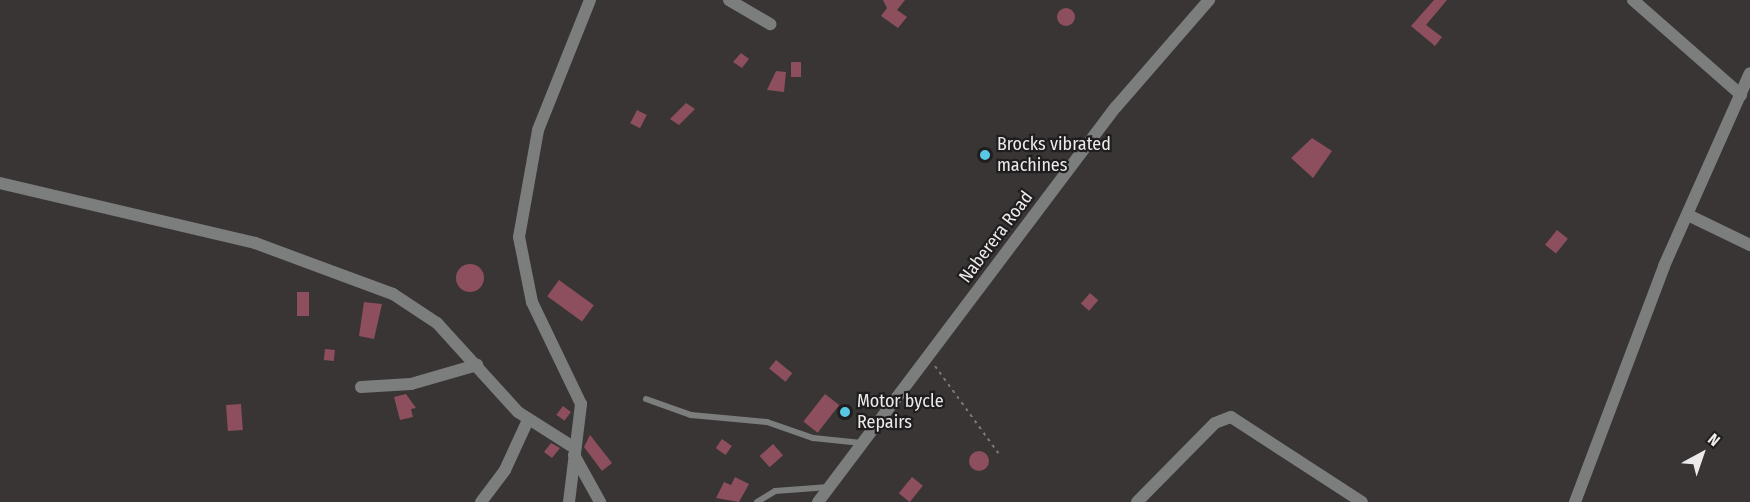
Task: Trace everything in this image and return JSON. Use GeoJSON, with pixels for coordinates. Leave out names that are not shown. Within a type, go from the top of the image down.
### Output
{"type":"FeatureCollection","features":[{"type":"Feature","properties":{"kind":"street"},"geometry":{"type":"LineString","coordinates":[[569,502],[573,451],[581,417],[579,398],[532,302],[519,237],[538,130],[590,0]]}},
{"type":"Feature","properties":{"kind":"street"},"geometry":{"type":"LineString","coordinates":[[729,0],[770,24]]}},
{"type":"Feature","properties":{"kind":"street","name":"Naberera Road"},"geometry":{"type":"LineString","coordinates":[[818,502],[1116,107],[1209,0]]}},
{"type":"Feature","properties":{"kind":"street"},"geometry":{"type":"LineString","coordinates":[[1633,0],[1741,95]]}},
{"type":"Feature","properties":{"kind":"street"},"geometry":{"type":"LineString","coordinates":[[1575,502],[1688,215],[1750,73]]}},
{"type":"Feature","properties":{"kind":"street"},"geometry":{"type":"LineString","coordinates":[[0,183],[255,243],[322,265],[421,310],[528,420],[573,451],[600,502]]}},
{"type":"Feature","properties":{"kind":"street"},"geometry":{"type":"LineString","coordinates":[[1688,215],[1750,245]]}},
{"type":"Feature","properties":{"kind":"street"},"geometry":{"type":"LineString","coordinates":[[362,387],[411,384],[477,365]]}},
{"type":"Feature","properties":{"kind":"street"},"geometry":{"type":"LineString","coordinates":[[1137,502],[1215,423],[1230,417],[1362,502]]}},
{"type":"Feature","properties":{"kind":"street"},"geometry":{"type":"LineString","coordinates":[[481,502],[505,470],[528,420]]}},
{"type":"Feature","properties":{"kind":"lane"},"geometry":{"type":"LineString","coordinates":[[646,399],[691,415],[767,422],[813,438],[863,443]]}},
{"type":"Feature","properties":{"kind":"lane"},"geometry":{"type":"LineString","coordinates":[[757,502],[775,491],[830,486]]}},
{"type":"Feature","properties":{"kind":"path"},"geometry":{"type":"LineString","coordinates":[[928,357],[999,454]]}},
{"type":"Feature","properties":{"kind":"building"},"geometry":{"type":"Polygon","coordinates":[[[883,0],[905,0],[897,10],[907,17],[898,28],[881,16],[887,8],[883,0]]]}},
{"type":"Feature","properties":{"kind":"building"},"geometry":{"type":"Polygon","coordinates":[[[1434,0],[1447,0],[1426,25],[1442,37],[1435,46],[1411,26],[1434,0]]]}},
{"type":"Feature","properties":{"kind":"building"},"geometry":{"type":"Polygon","coordinates":[[[1062,8],[1070,8],[1075,13],[1073,24],[1062,26],[1057,21],[1057,13],[1062,8]]]}},
{"type":"Feature","properties":{"kind":"building"},"geometry":{"type":"Polygon","coordinates":[[[741,53],[749,59],[742,68],[733,62],[741,53]]]}},
{"type":"Feature","properties":{"kind":"building"},"geometry":{"type":"Polygon","coordinates":[[[791,62],[801,62],[801,77],[791,77],[791,62]]]}},
{"type":"Feature","properties":{"kind":"building"},"geometry":{"type":"Polygon","coordinates":[[[776,71],[786,72],[784,92],[767,90],[776,71]]]}},
{"type":"Feature","properties":{"kind":"building"},"geometry":{"type":"Polygon","coordinates":[[[686,103],[695,109],[679,125],[670,119],[686,103]]]}},
{"type":"Feature","properties":{"kind":"building"},"geometry":{"type":"Polygon","coordinates":[[[637,110],[647,115],[640,128],[630,123],[637,110]]]}},
{"type":"Feature","properties":{"kind":"building"},"geometry":{"type":"Polygon","coordinates":[[[1312,138],[1332,151],[1313,178],[1291,158],[1312,138]]]}},
{"type":"Feature","properties":{"kind":"building"},"geometry":{"type":"Polygon","coordinates":[[[1557,230],[1568,239],[1556,254],[1545,245],[1557,230]]]}},
{"type":"Feature","properties":{"kind":"building"},"geometry":{"type":"Polygon","coordinates":[[[470,264],[480,268],[484,278],[480,288],[470,292],[460,288],[456,278],[460,268],[470,264]]]}},
{"type":"Feature","properties":{"kind":"building"},"geometry":{"type":"Polygon","coordinates":[[[559,280],[594,305],[582,321],[547,296],[559,280]]]}},
{"type":"Feature","properties":{"kind":"building"},"geometry":{"type":"Polygon","coordinates":[[[297,292],[309,292],[309,316],[297,316],[297,292]]]}},
{"type":"Feature","properties":{"kind":"building"},"geometry":{"type":"Polygon","coordinates":[[[1090,293],[1098,300],[1089,311],[1081,304],[1090,293]]]}},
{"type":"Feature","properties":{"kind":"building"},"geometry":{"type":"Polygon","coordinates":[[[364,302],[382,304],[374,339],[359,336],[364,302]]]}},
{"type":"Feature","properties":{"kind":"building"},"geometry":{"type":"Polygon","coordinates":[[[325,349],[335,350],[334,361],[324,360],[325,349]]]}},
{"type":"Feature","properties":{"kind":"building"},"geometry":{"type":"Polygon","coordinates":[[[776,360],[792,373],[785,382],[769,369],[776,360]]]}},
{"type":"Feature","properties":{"kind":"building"},"geometry":{"type":"Polygon","coordinates":[[[406,394],[416,408],[411,409],[413,417],[400,420],[394,397],[406,394]]]}},
{"type":"Feature","properties":{"kind":"building"},"geometry":{"type":"Polygon","coordinates":[[[825,394],[839,405],[818,433],[803,422],[825,394]]]}},
{"type":"Feature","properties":{"kind":"building"},"geometry":{"type":"Polygon","coordinates":[[[241,404],[243,430],[228,431],[226,405],[241,404]]]}},
{"type":"Feature","properties":{"kind":"building"},"geometry":{"type":"Polygon","coordinates":[[[563,406],[571,412],[564,421],[556,415],[563,406]]]}},
{"type":"Feature","properties":{"kind":"building"},"geometry":{"type":"Polygon","coordinates":[[[590,435],[612,463],[602,471],[584,447],[590,435]]]}},
{"type":"Feature","properties":{"kind":"building"},"geometry":{"type":"Polygon","coordinates":[[[722,439],[732,446],[726,455],[716,448],[722,439]]]}},
{"type":"Feature","properties":{"kind":"building"},"geometry":{"type":"Polygon","coordinates":[[[551,443],[560,448],[552,458],[544,452],[551,443]]]}},
{"type":"Feature","properties":{"kind":"building"},"geometry":{"type":"Polygon","coordinates":[[[773,444],[783,455],[770,467],[760,456],[773,444]]]}},
{"type":"Feature","properties":{"kind":"building"},"geometry":{"type":"Polygon","coordinates":[[[979,451],[986,454],[989,461],[986,468],[979,471],[972,468],[969,461],[972,454],[979,451]]]}},
{"type":"Feature","properties":{"kind":"building"},"geometry":{"type":"Polygon","coordinates":[[[735,477],[749,484],[739,502],[716,498],[724,482],[731,485],[735,477]]]}},
{"type":"Feature","properties":{"kind":"building"},"geometry":{"type":"Polygon","coordinates":[[[912,477],[923,486],[910,502],[899,493],[912,477]]]}},
{"type":"Feature","properties":{"kind":"place","name":"Brocks vibrated machines"},"geometry":{"type":"Point","coordinates":[985,155]}},
{"type":"Feature","properties":{"kind":"place","name":"Motor bycle Repairs"},"geometry":{"type":"Point","coordinates":[845,412]}}]}
